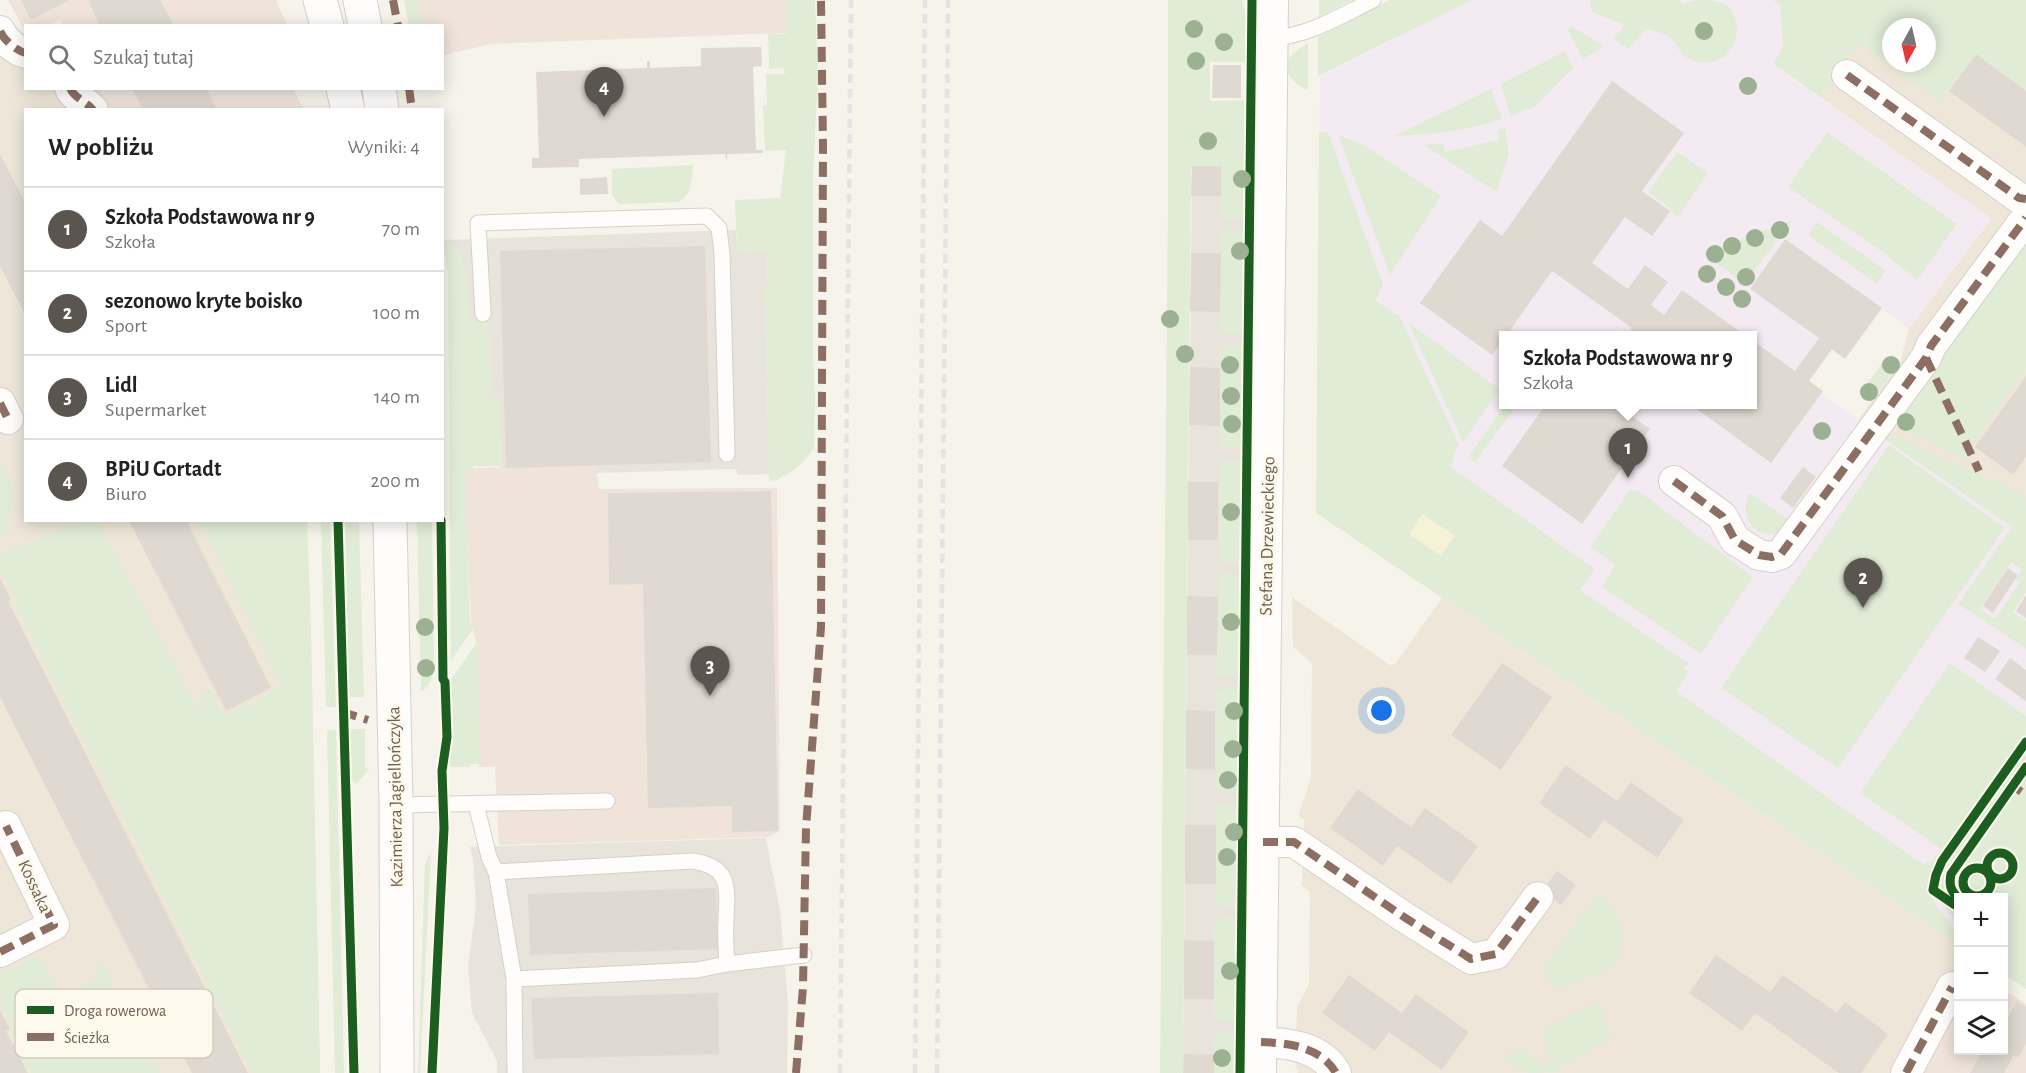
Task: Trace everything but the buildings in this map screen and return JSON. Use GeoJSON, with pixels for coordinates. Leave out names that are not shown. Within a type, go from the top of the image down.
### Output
{"type":"FeatureCollection","features":[{"type":"Feature","properties":{"kind":"main road"},"geometry":{"type":"LineString","coordinates":[[320,0],[326,24]]}},
{"type":"Feature","properties":{"kind":"main road"},"geometry":{"type":"LineString","coordinates":[[360,0],[365,24]]}},
{"type":"Feature","properties":{"kind":"main road"},"geometry":{"type":"LineString","coordinates":[[343,90],[348,108]]}},
{"type":"Feature","properties":{"kind":"main road"},"geometry":{"type":"LineString","coordinates":[[379,90],[382,108]]}},
{"type":"Feature","properties":{"kind":"main road","name":"Kazimierza Jagiellończyka"},"geometry":{"type":"LineString","coordinates":[[390,522],[396,805],[397,1073]]}},
{"type":"Feature","properties":{"kind":"street","name":"Stefana Drzewieckiego"},"geometry":{"type":"LineString","coordinates":[[1261,1073],[1273,0]]}},
{"type":"Feature","properties":{"kind":"street"},"geometry":{"type":"LineString","coordinates":[[0,31],[2,36],[20,52],[24,53]]}},
{"type":"Feature","properties":{"kind":"street"},"geometry":{"type":"LineString","coordinates":[[1847,75],[2019,198],[2026,199]]}},
{"type":"Feature","properties":{"kind":"street"},"geometry":{"type":"LineString","coordinates":[[71,90],[72,94],[92,108]]}},
{"type":"Feature","properties":{"kind":"street"},"geometry":{"type":"LineString","coordinates":[[1674,481],[1722,516],[1735,540],[1759,555],[1772,557],[1781,554],[1926,358],[1930,346],[2026,218]]}},
{"type":"Feature","properties":{"kind":"street","name":"Kossaka"},"geometry":{"type":"LineString","coordinates":[[0,952],[54,925],[6,825]]}},
{"type":"Feature","properties":{"kind":"street"},"geometry":{"type":"LineString","coordinates":[[1263,842],[1294,842],[1404,917],[1471,959],[1496,954],[1538,897]]}},
{"type":"Feature","properties":{"kind":"street"},"geometry":{"type":"LineString","coordinates":[[1906,1073],[1952,987]]}},
{"type":"Feature","properties":{"kind":"street"},"geometry":{"type":"LineString","coordinates":[[1262,1042],[1288,1043],[1319,1055],[1330,1063],[1336,1073]]}},
{"type":"Feature","properties":{"kind":"lane"},"geometry":{"type":"LineString","coordinates":[[1272,38],[1287,37],[1314,30],[1373,0]]}},
{"type":"Feature","properties":{"kind":"lane"},"geometry":{"type":"LineString","coordinates":[[483,314],[478,223],[707,216],[719,228],[722,254],[727,454]]}},
{"type":"Feature","properties":{"kind":"lane"},"geometry":{"type":"LineString","coordinates":[[396,805],[607,801]]}},
{"type":"Feature","properties":{"kind":"lane"},"geometry":{"type":"LineString","coordinates":[[476,804],[489,857],[496,872],[514,979],[515,1073]]}},
{"type":"Feature","properties":{"kind":"lane"},"geometry":{"type":"LineString","coordinates":[[496,872],[693,861],[705,863],[716,868],[726,880],[728,896],[727,964]]}},
{"type":"Feature","properties":{"kind":"lane"},"geometry":{"type":"LineString","coordinates":[[514,979],[697,970],[804,955]]}},
{"type":"Feature","properties":{"kind":"shaded area"},"geometry":{"type":"Polygon","coordinates":[[[8,0],[276,0],[287,24],[62,24],[60,20],[50,24],[24,24],[24,29],[8,0]]]}},
{"type":"Feature","properties":{"kind":"shaded area"},"geometry":{"type":"Polygon","coordinates":[[[416,0],[787,0],[786,33],[491,44],[444,55],[444,24],[419,24],[416,0]]]}},
{"type":"Feature","properties":{"kind":"shaded area"},"geometry":{"type":"Polygon","coordinates":[[[1473,0],[1773,0],[1780,6],[1783,47],[1773,65],[1991,218],[1909,329],[1882,308],[1845,359],[1831,349],[1809,381],[1880,436],[2026,537],[2026,989],[2008,977],[2008,893],[1954,893],[1954,941],[1316,513],[1320,76],[1473,0]]]}},
{"type":"Feature","properties":{"kind":"shaded area"},"geometry":{"type":"Polygon","coordinates":[[[1829,0],[2026,0],[2026,537],[1858,420],[1900,363],[1909,329],[1991,219],[1820,97],[1845,61],[1829,0]]]}},
{"type":"Feature","properties":{"kind":"shaded area"},"geometry":{"type":"Polygon","coordinates":[[[24,35],[24,90],[96,90],[104,108],[24,108],[24,522],[307,522],[320,1073],[0,1073],[0,47],[24,35]]]}},
{"type":"Feature","properties":{"kind":"shaded area"},"geometry":{"type":"Polygon","coordinates":[[[96,90],[294,90],[303,108],[104,108],[96,90]]]}},
{"type":"Feature","properties":{"kind":"shaded area"},"geometry":{"type":"Polygon","coordinates":[[[1192,166],[1244,166],[1234,1073],[1183,1073],[1192,166]]]}},
{"type":"Feature","properties":{"kind":"shaded area"},"geometry":{"type":"Polygon","coordinates":[[[736,230],[737,252],[766,251],[769,474],[738,475],[736,469],[597,473],[596,465],[501,468],[499,399],[491,399],[444,240],[736,230]]]}},
{"type":"Feature","properties":{"kind":"shaded area"},"geometry":{"type":"Polygon","coordinates":[[[596,465],[599,489],[777,488],[780,831],[769,837],[499,845],[495,767],[479,767],[477,644],[471,624],[464,468],[596,465]]]}},
{"type":"Feature","properties":{"kind":"shaded area"},"geometry":{"type":"Polygon","coordinates":[[[1292,597],[1390,665],[1395,664],[1442,598],[1954,941],[1954,1015],[1921,1073],[1298,1073],[1295,1064],[1297,1007],[1309,985],[1310,892],[1302,886],[1304,820],[1298,816],[1311,778],[1312,663],[1293,647],[1292,597]]]}},
{"type":"Feature","properties":{"kind":"shaded area"},"geometry":{"type":"Polygon","coordinates":[[[766,838],[780,911],[788,1004],[787,1073],[497,1073],[497,1061],[472,1013],[468,966],[476,907],[470,847],[766,838]]]}},
{"type":"Feature","properties":{"kind":"shaded area"},"geometry":{"type":"Polygon","coordinates":[[[2008,993],[2026,1004],[2026,1073],[1921,1073],[1954,1015],[1954,1055],[2008,1055],[2008,993]]]}},
{"type":"Feature","properties":{"kind":"green space"},"geometry":{"type":"Polygon","coordinates":[[[404,0],[418,0],[420,24],[409,24],[404,0]]]}},
{"type":"Feature","properties":{"kind":"green space"},"geometry":{"type":"Polygon","coordinates":[[[786,0],[815,0],[818,76],[813,174],[814,448],[793,471],[777,480],[769,481],[765,286],[768,286],[767,255],[765,251],[737,252],[735,200],[780,198],[786,150],[765,151],[763,106],[767,105],[766,74],[785,74],[784,68],[769,69],[768,34],[786,34],[786,0]]]}},
{"type":"Feature","properties":{"kind":"green space"},"geometry":{"type":"Polygon","coordinates":[[[1168,0],[1242,0],[1245,11],[1245,62],[1210,62],[1210,101],[1245,100],[1243,219],[1228,219],[1221,214],[1221,166],[1191,167],[1183,1073],[1160,1073],[1168,0]]]}},
{"type":"Feature","properties":{"kind":"green space"},"geometry":{"type":"Polygon","coordinates":[[[1319,0],[1352,0],[1319,17],[1319,0]]]}},
{"type":"Feature","properties":{"kind":"green space"},"geometry":{"type":"Polygon","coordinates":[[[1390,0],[1473,0],[1318,76],[1318,37],[1390,0]]]}},
{"type":"Feature","properties":{"kind":"green space"},"geometry":{"type":"Polygon","coordinates":[[[1590,0],[1678,0],[1684,4],[1706,0],[1721,3],[1731,11],[1736,22],[1737,34],[1733,46],[1725,56],[1713,62],[1691,60],[1682,54],[1668,37],[1647,29],[1628,49],[1613,38],[1625,25],[1592,12],[1590,0]]]}},
{"type":"Feature","properties":{"kind":"green space"},"geometry":{"type":"Polygon","coordinates":[[[1773,0],[2026,0],[2026,91],[1976,55],[1941,102],[1899,72],[1936,72],[1936,18],[1882,18],[1882,60],[1859,43],[1820,97],[1773,64],[1783,47],[1780,6],[1773,0]]]}},
{"type":"Feature","properties":{"kind":"green space"},"geometry":{"type":"Polygon","coordinates":[[[1571,26],[1604,46],[1583,59],[1567,29],[1571,26]]]}},
{"type":"Feature","properties":{"kind":"green space"},"geometry":{"type":"Polygon","coordinates":[[[1308,43],[1308,90],[1291,78],[1287,64],[1291,56],[1308,43]]]}},
{"type":"Feature","properties":{"kind":"green space"},"geometry":{"type":"Polygon","coordinates":[[[1565,51],[1573,68],[1536,106],[1510,116],[1501,84],[1565,51]]]}},
{"type":"Feature","properties":{"kind":"green space"},"geometry":{"type":"Polygon","coordinates":[[[1491,89],[1502,119],[1448,132],[1394,136],[1491,89]]]}},
{"type":"Feature","properties":{"kind":"green space"},"geometry":{"type":"Polygon","coordinates":[[[1505,128],[1509,154],[1496,192],[1424,145],[1443,143],[1445,152],[1499,140],[1498,130],[1505,128]]]}},
{"type":"Feature","properties":{"kind":"green space"},"geometry":{"type":"Polygon","coordinates":[[[1319,132],[1328,132],[1383,285],[1375,300],[1400,317],[1459,445],[1451,467],[1595,569],[1580,590],[1688,663],[1684,669],[1689,672],[1676,691],[1924,865],[1927,861],[1930,864],[1941,849],[1860,793],[1950,663],[2026,716],[2026,989],[2008,977],[2008,893],[1954,893],[1954,918],[1941,900],[1929,891],[1954,930],[1954,941],[1316,513],[1319,132]]]}},
{"type":"Feature","properties":{"kind":"green space"},"geometry":{"type":"Polygon","coordinates":[[[1827,132],[1957,224],[1917,280],[1884,253],[1788,187],[1827,132]]]}},
{"type":"Feature","properties":{"kind":"green space"},"geometry":{"type":"Polygon","coordinates":[[[1338,135],[1364,145],[1441,196],[1390,275],[1338,135]]]}},
{"type":"Feature","properties":{"kind":"green space"},"geometry":{"type":"Polygon","coordinates":[[[1677,152],[1708,173],[1678,217],[1648,192],[1677,152]]]}},
{"type":"Feature","properties":{"kind":"green space"},"geometry":{"type":"Polygon","coordinates":[[[693,165],[689,191],[679,202],[619,204],[612,195],[612,169],[693,165]]]}},
{"type":"Feature","properties":{"kind":"green space"},"geometry":{"type":"Polygon","coordinates":[[[1792,220],[1745,284],[1703,254],[1792,220]]]}},
{"type":"Feature","properties":{"kind":"green space"},"geometry":{"type":"Polygon","coordinates":[[[1817,222],[1886,271],[1877,284],[1808,235],[1817,222]]]}},
{"type":"Feature","properties":{"kind":"green space"},"geometry":{"type":"Polygon","coordinates":[[[1228,230],[1243,231],[1242,334],[1227,334],[1220,330],[1220,235],[1228,230]]]}},
{"type":"Feature","properties":{"kind":"green space"},"geometry":{"type":"Polygon","coordinates":[[[444,240],[452,244],[463,263],[468,288],[470,322],[489,321],[491,397],[499,397],[501,466],[474,466],[471,470],[465,470],[470,623],[477,623],[451,661],[448,274],[444,240]]]}},
{"type":"Feature","properties":{"kind":"green space"},"geometry":{"type":"Polygon","coordinates":[[[2026,243],[2026,369],[1963,458],[1891,423],[2026,243]]]}},
{"type":"Feature","properties":{"kind":"green space"},"geometry":{"type":"Polygon","coordinates":[[[1409,323],[1497,387],[1499,391],[1463,442],[1409,323]]]}},
{"type":"Feature","properties":{"kind":"green space"},"geometry":{"type":"Polygon","coordinates":[[[1227,345],[1242,345],[1241,448],[1226,448],[1219,442],[1220,349],[1227,345]]]}},
{"type":"Feature","properties":{"kind":"green space"},"geometry":{"type":"Polygon","coordinates":[[[1893,356],[1900,363],[1871,402],[1863,397],[1863,390],[1886,357],[1893,356]]]}},
{"type":"Feature","properties":{"kind":"green space"},"geometry":{"type":"Polygon","coordinates":[[[1502,409],[1514,409],[1475,462],[1468,457],[1502,409]]]}},
{"type":"Feature","properties":{"kind":"green space"},"geometry":{"type":"Polygon","coordinates":[[[1884,431],[2020,493],[2026,501],[2026,592],[2013,612],[2026,621],[2026,649],[1958,604],[2012,527],[1880,436],[1884,431]],[[2011,563],[1980,609],[1995,619],[2020,582],[2016,579],[2022,569],[2011,563]]]}},
{"type":"Feature","properties":{"kind":"green space"},"geometry":{"type":"Polygon","coordinates":[[[1889,445],[2005,528],[1838,768],[1721,688],[1889,445]]]}},
{"type":"Feature","properties":{"kind":"green space"},"geometry":{"type":"Polygon","coordinates":[[[1226,460],[1240,461],[1240,563],[1225,563],[1219,560],[1219,465],[1226,460]]]}},
{"type":"Feature","properties":{"kind":"green space"},"geometry":{"type":"Polygon","coordinates":[[[0,462],[2,462],[13,490],[6,535],[0,537],[0,462]]]}},
{"type":"Feature","properties":{"kind":"green space"},"geometry":{"type":"Polygon","coordinates":[[[1630,490],[1640,492],[1753,577],[1701,654],[1602,587],[1615,565],[1590,547],[1630,490]]]}},
{"type":"Feature","properties":{"kind":"green space"},"geometry":{"type":"Polygon","coordinates":[[[1750,493],[1793,523],[1777,534],[1768,534],[1754,528],[1745,508],[1750,493]]]}},
{"type":"Feature","properties":{"kind":"green space"},"geometry":{"type":"Polygon","coordinates":[[[80,522],[99,522],[197,708],[199,706],[207,711],[199,694],[211,689],[225,716],[282,687],[200,522],[307,522],[320,1073],[253,1073],[213,994],[213,989],[210,989],[18,610],[16,599],[0,573],[0,555],[80,522]]]}},
{"type":"Feature","properties":{"kind":"green space"},"geometry":{"type":"Polygon","coordinates":[[[321,522],[330,522],[336,707],[326,707],[321,522]]]}},
{"type":"Feature","properties":{"kind":"green space"},"geometry":{"type":"Polygon","coordinates":[[[345,522],[359,522],[364,697],[349,697],[345,522]]]}},
{"type":"Feature","properties":{"kind":"green space"},"geometry":{"type":"Polygon","coordinates":[[[417,522],[432,522],[434,668],[430,682],[421,692],[417,522]]]}},
{"type":"Feature","properties":{"kind":"green space"},"geometry":{"type":"Polygon","coordinates":[[[1225,574],[1240,575],[1238,677],[1223,677],[1217,672],[1218,577],[1225,574]]]}},
{"type":"Feature","properties":{"kind":"green space"},"geometry":{"type":"Polygon","coordinates":[[[478,641],[481,764],[471,764],[470,767],[451,767],[447,764],[451,743],[451,679],[478,641]]]}},
{"type":"Feature","properties":{"kind":"green space"},"geometry":{"type":"Polygon","coordinates":[[[1223,688],[1238,688],[1237,792],[1223,792],[1216,787],[1216,693],[1223,688]]]}},
{"type":"Feature","properties":{"kind":"green space"},"geometry":{"type":"Polygon","coordinates":[[[350,729],[365,729],[365,768],[369,769],[357,784],[352,781],[350,729]]]}},
{"type":"Feature","properties":{"kind":"green space"},"geometry":{"type":"Polygon","coordinates":[[[327,730],[336,730],[344,1073],[335,1073],[327,730]]]}},
{"type":"Feature","properties":{"kind":"green space"},"geometry":{"type":"Polygon","coordinates":[[[1222,803],[1237,804],[1236,905],[1221,906],[1215,901],[1216,809],[1222,803]]]}},
{"type":"Feature","properties":{"kind":"green space"},"geometry":{"type":"Polygon","coordinates":[[[431,852],[420,1073],[418,1073],[425,864],[431,852]]]}},
{"type":"Feature","properties":{"kind":"green space"},"geometry":{"type":"Polygon","coordinates":[[[1600,891],[1614,909],[1621,926],[1621,945],[1616,967],[1556,989],[1542,970],[1600,891]]]}},
{"type":"Feature","properties":{"kind":"green space"},"geometry":{"type":"Polygon","coordinates":[[[1221,917],[1236,917],[1235,1021],[1220,1021],[1214,1016],[1214,922],[1221,917]]]}},
{"type":"Feature","properties":{"kind":"green space"},"geometry":{"type":"Polygon","coordinates":[[[40,955],[57,989],[15,989],[15,1043],[10,1033],[13,1030],[0,1003],[0,974],[40,955]]]}},
{"type":"Feature","properties":{"kind":"green space"},"geometry":{"type":"Polygon","coordinates":[[[102,961],[116,989],[71,989],[101,976],[96,964],[102,961]]]}},
{"type":"Feature","properties":{"kind":"green space"},"geometry":{"type":"Polygon","coordinates":[[[1599,1001],[1612,1039],[1561,1065],[1562,1072],[1527,1073],[1505,1060],[1514,1047],[1549,1066],[1544,1032],[1554,1023],[1599,1001]]]}},
{"type":"Feature","properties":{"kind":"green space"},"geometry":{"type":"Polygon","coordinates":[[[1220,1031],[1235,1032],[1234,1073],[1214,1073],[1214,1038],[1220,1031]]]}},
{"type":"Feature","properties":{"kind":"green space"},"geometry":{"type":"Polygon","coordinates":[[[23,1058],[151,1058],[159,1073],[31,1073],[23,1058]]]}},
{"type":"Feature","properties":{"kind":"sand"},"geometry":{"type":"Polygon","coordinates":[[[1422,514],[1455,536],[1441,556],[1409,534],[1422,514]]]}},
{"type":"Feature","properties":{"kind":"railway"},"geometry":{"type":"LineString","coordinates":[[840,1073],[851,0]]}},
{"type":"Feature","properties":{"kind":"railway"},"geometry":{"type":"LineString","coordinates":[[915,1073],[925,0]]}},
{"type":"Feature","properties":{"kind":"railway"},"geometry":{"type":"LineString","coordinates":[[937,1073],[948,0]]}},
{"type":"Feature","properties":{"kind":"marked path"},"geometry":{"type":"LineString","coordinates":[[393,0],[398,24]]}},
{"type":"Feature","properties":{"kind":"marked path"},"geometry":{"type":"LineString","coordinates":[[796,1073],[803,987],[806,828],[821,627],[823,146],[821,0]]}},
{"type":"Feature","properties":{"kind":"marked path"},"geometry":{"type":"LineString","coordinates":[[0,31],[11,45],[24,52]]}},
{"type":"Feature","properties":{"kind":"marked path"},"geometry":{"type":"LineString","coordinates":[[1847,75],[2019,198],[2026,199]]}},
{"type":"Feature","properties":{"kind":"marked path"},"geometry":{"type":"LineString","coordinates":[[71,90],[91,108]]}},
{"type":"Feature","properties":{"kind":"marked path"},"geometry":{"type":"LineString","coordinates":[[409,90],[412,108]]}},
{"type":"Feature","properties":{"kind":"marked path"},"geometry":{"type":"LineString","coordinates":[[1674,481],[1722,516],[1735,540],[1759,555],[1772,557],[1781,554],[2026,218]]}},
{"type":"Feature","properties":{"kind":"marked path"},"geometry":{"type":"LineString","coordinates":[[1926,358],[1979,471]]}},
{"type":"Feature","properties":{"kind":"marked path"},"geometry":{"type":"LineString","coordinates":[[0,403],[8,419]]}},
{"type":"Feature","properties":{"kind":"marked path"},"geometry":{"type":"LineString","coordinates":[[342,712],[368,720]]}},
{"type":"Feature","properties":{"kind":"marked path"},"geometry":{"type":"LineString","coordinates":[[2009,783],[2026,795]]}},
{"type":"Feature","properties":{"kind":"marked path"},"geometry":{"type":"LineString","coordinates":[[0,952],[54,925],[6,826]]}},
{"type":"Feature","properties":{"kind":"marked path"},"geometry":{"type":"LineString","coordinates":[[1263,842],[1294,842],[1404,917],[1471,959],[1496,954],[1538,897]]}},
{"type":"Feature","properties":{"kind":"marked path"},"geometry":{"type":"LineString","coordinates":[[1906,1073],[1952,987]]}},
{"type":"Feature","properties":{"kind":"marked path"},"geometry":{"type":"LineString","coordinates":[[1261,1042],[1293,1045],[1313,1052],[1330,1064],[1336,1073]]}},
{"type":"Feature","properties":{"kind":"cycle path"},"geometry":{"type":"LineString","coordinates":[[1240,1073],[1252,0]]}},
{"type":"Feature","properties":{"kind":"cycle path"},"geometry":{"type":"LineString","coordinates":[[338,522],[354,1073]]}},
{"type":"Feature","properties":{"kind":"cycle path"},"geometry":{"type":"LineString","coordinates":[[432,1073],[444,828],[442,771],[447,737],[443,679],[441,522]]}},
{"type":"Feature","properties":{"kind":"cycle path"},"geometry":{"type":"LineString","coordinates":[[1954,904],[1933,890],[1942,861],[2026,742]]}},
{"type":"Feature","properties":{"kind":"cycle path"},"geometry":{"type":"LineString","coordinates":[[1954,893],[1950,881],[1951,874],[2026,767]]}},
{"type":"Feature","properties":{"kind":"cycle path"},"geometry":{"type":"LineString","coordinates":[[2000,853],[2009,857],[2013,866],[2009,875],[2000,879],[1991,875],[1987,866],[1991,857],[2000,853]]}},
{"type":"Feature","properties":{"kind":"cycle path"},"geometry":{"type":"LineString","coordinates":[[1977,868],[1987,872],[1991,882],[1987,892],[1977,896],[1967,892],[1963,882],[1967,872],[1977,868]]}},
{"type":"Feature","properties":{"kind":"place","name":"BPiU Gortadt"},"geometry":{"type":"Point","coordinates":[604,117]}},
{"type":"Feature","properties":{"kind":"place","name":"Szkoła Podstawowa nr 9"},"geometry":{"type":"Point","coordinates":[1628,478]}},
{"type":"Feature","properties":{"kind":"place","name":"sezonowo kryte boisko"},"geometry":{"type":"Point","coordinates":[1863,608]}},
{"type":"Feature","properties":{"kind":"place","name":"Lidl"},"geometry":{"type":"Point","coordinates":[710,696]}}]}
